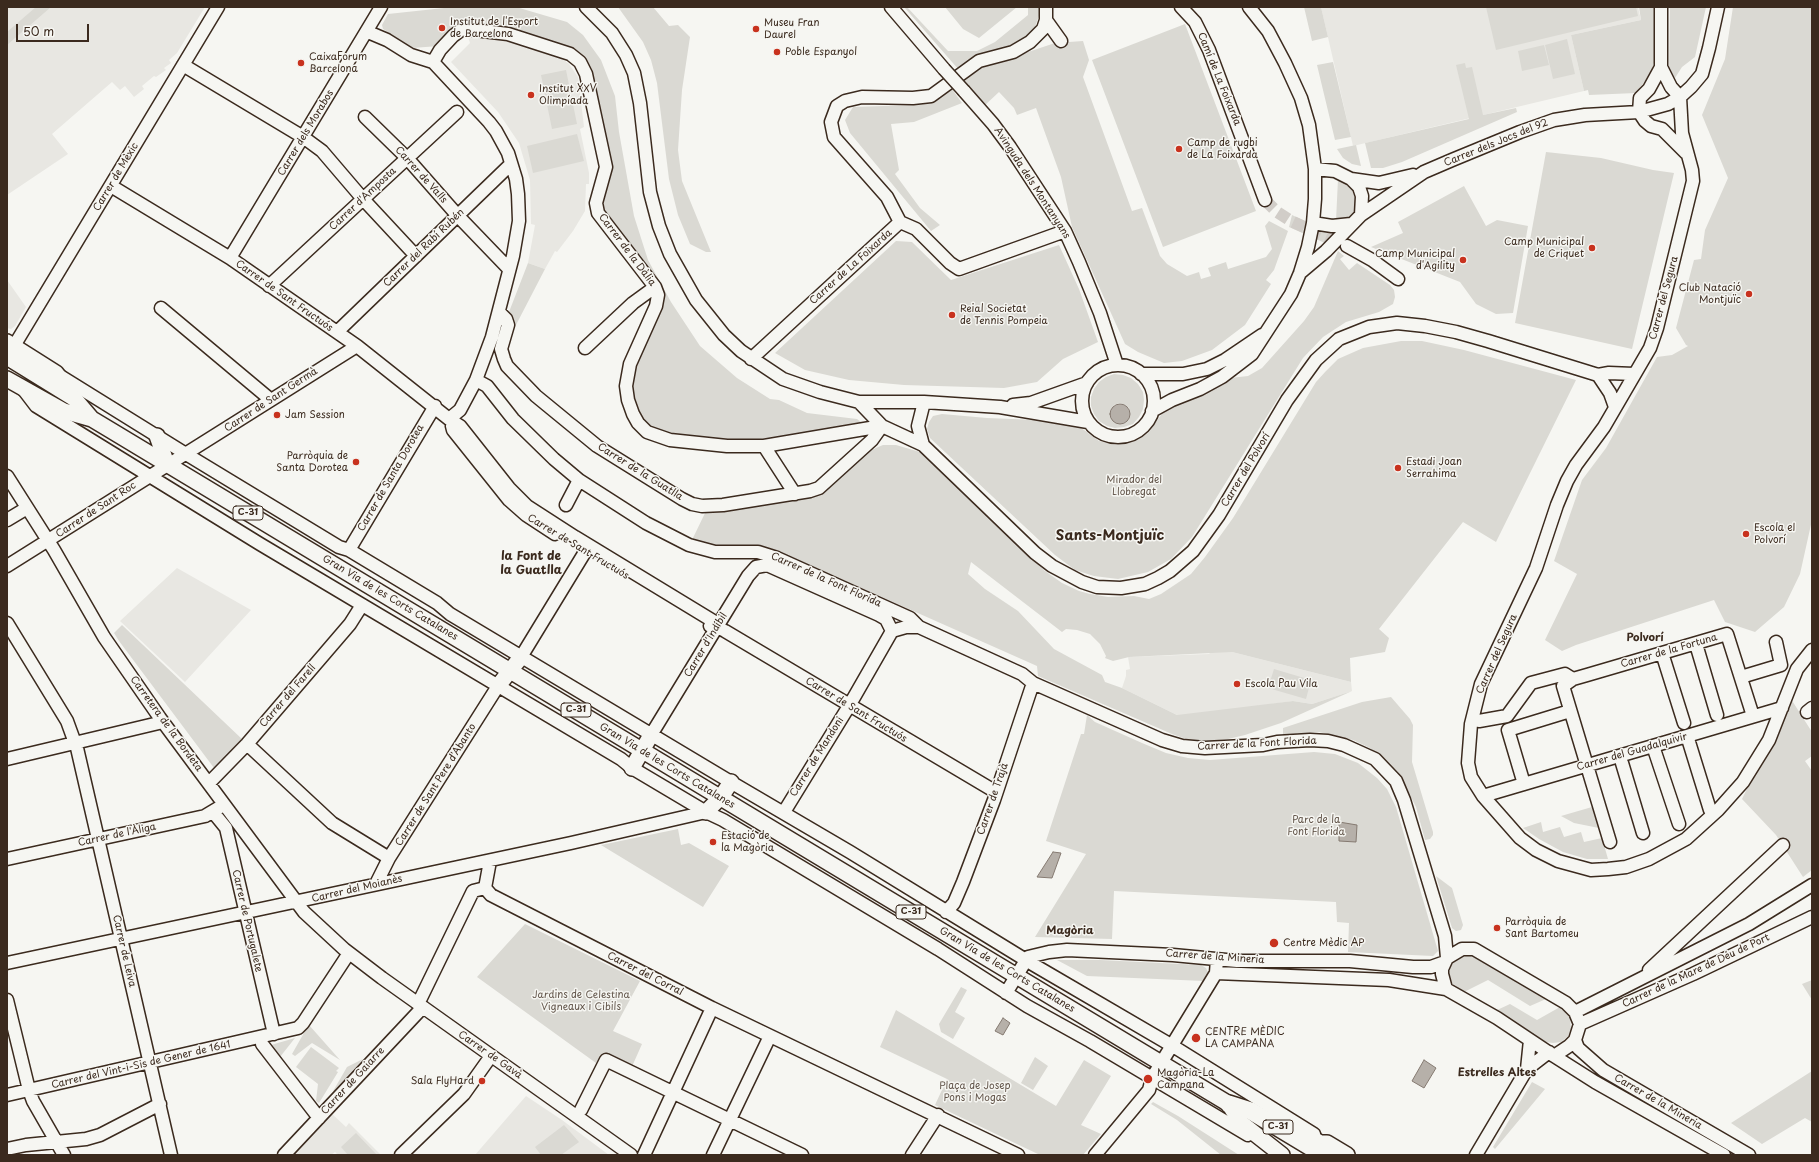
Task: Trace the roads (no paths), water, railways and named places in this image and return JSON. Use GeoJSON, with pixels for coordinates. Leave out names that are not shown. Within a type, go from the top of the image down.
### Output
{"type":"FeatureCollection","features":[{"type":"Feature","properties":{"kind":"highway","name":"Gran Via de les Corts Catalanes"},"geometry":{"type":"LineString","coordinates":[[1229,1104],[1251,1111],[1326,1149]]}},
{"type":"Feature","properties":{"kind":"highway","name":"Gran Via de les Corts Catalanes"},"geometry":{"type":"LineString","coordinates":[[1229,1104],[1273,1136],[1305,1155]]}},
{"type":"Feature","properties":{"kind":"main road"},"geometry":{"type":"LineString","coordinates":[[9,348],[56,372],[75,399]]}},
{"type":"Feature","properties":{"kind":"main road","name":"Gran Via de les Corts Catalanes"},"geometry":{"type":"LineString","coordinates":[[9,348],[75,399],[92,419]]}},
{"type":"Feature","properties":{"kind":"main road","name":"Gran Via de les Corts Catalanes"},"geometry":{"type":"LineString","coordinates":[[7,379],[64,411],[92,419],[168,464],[1229,1104]]}},
{"type":"Feature","properties":{"kind":"main road"},"geometry":{"type":"LineString","coordinates":[[157,436],[168,464]]}},
{"type":"Feature","properties":{"kind":"main road"},"geometry":{"type":"LineString","coordinates":[[498,686],[521,657]]}},
{"type":"Feature","properties":{"kind":"main road"},"geometry":{"type":"LineString","coordinates":[[632,768],[651,735]]}},
{"type":"Feature","properties":{"kind":"main road"},"geometry":{"type":"LineString","coordinates":[[706,812],[721,797],[731,782]]}},
{"type":"Feature","properties":{"kind":"main road"},"geometry":{"type":"LineString","coordinates":[[1229,1104],[1240,1122],[1282,1155]]}},
{"type":"Feature","properties":{"kind":"main road"},"geometry":{"type":"LineString","coordinates":[[1326,1149],[1347,1155]]}},
{"type":"Feature","properties":{"kind":"street","name":"Carrer de Mèxic"},"geometry":{"type":"LineString","coordinates":[[9,348],[111,186],[218,7]]}},
{"type":"Feature","properties":{"kind":"street","name":"Carrer dels Morabos"},"geometry":{"type":"LineString","coordinates":[[230,258],[302,137],[368,32],[381,7]]}},
{"type":"Feature","properties":{"kind":"street"},"geometry":{"type":"LineString","coordinates":[[586,7],[612,33],[626,55],[634,72],[640,103],[650,192],[659,226],[670,254],[688,286],[706,312],[724,335],[751,359],[783,379],[820,392],[859,402],[924,402],[1000,406],[1088,422]]}},
{"type":"Feature","properties":{"kind":"street","name":"Avinguda dels Montanyans"},"geometry":{"type":"LineString","coordinates":[[891,7],[993,124],[1065,231],[1100,313],[1117,366]]}},
{"type":"Feature","properties":{"kind":"street"},"geometry":{"type":"LineString","coordinates":[[900,222],[887,197],[834,137],[831,122],[838,106],[845,101],[862,97],[931,96],[979,61],[1013,52],[1030,42],[1038,35],[1046,20],[1046,7]]}},
{"type":"Feature","properties":{"kind":"street","name":"Camí de La Foixarda"},"geometry":{"type":"LineString","coordinates":[[1182,7],[1195,22],[1209,50],[1265,200]]}},
{"type":"Feature","properties":{"kind":"street"},"geometry":{"type":"LineString","coordinates":[[1152,411],[1172,400],[1200,389],[1234,369],[1252,354],[1291,294],[1300,273],[1313,223],[1316,199],[1315,169],[1309,125],[1301,98],[1268,31],[1249,7]]}},
{"type":"Feature","properties":{"kind":"street"},"geometry":{"type":"LineString","coordinates":[[1661,7],[1661,67],[1671,87],[1680,97]]}},
{"type":"Feature","properties":{"kind":"street","name":"Carrer dels Jocs del 92"},"geometry":{"type":"LineString","coordinates":[[1424,172],[1488,144],[1554,120],[1585,115],[1639,112],[1668,104],[1680,97],[1702,74],[1710,48],[1718,7]]}},
{"type":"Feature","properties":{"kind":"street"},"geometry":{"type":"LineString","coordinates":[[1046,20],[1061,41]]}},
{"type":"Feature","properties":{"kind":"street","name":"Carrer de la Dàlia"},"geometry":{"type":"LineString","coordinates":[[433,62],[440,50],[453,36],[460,30],[466,29],[508,34],[570,54],[580,62],[586,74],[606,167],[596,204],[598,213],[655,287],[658,299],[630,364],[627,379],[628,400],[638,423],[647,432],[670,440],[727,446],[764,446],[882,426]]}},
{"type":"Feature","properties":{"kind":"street"},"geometry":{"type":"LineString","coordinates":[[368,32],[386,40],[411,56],[433,62],[489,122],[508,153],[518,194],[519,221],[513,256],[489,349],[476,380],[460,410],[449,419]]}},
{"type":"Feature","properties":{"kind":"street"},"geometry":{"type":"LineString","coordinates":[[183,65],[302,137],[322,151],[363,199],[416,256]]}},
{"type":"Feature","properties":{"kind":"street"},"geometry":{"type":"LineString","coordinates":[[1639,112],[1640,98],[1649,89],[1661,67]]}},
{"type":"Feature","properties":{"kind":"street"},"geometry":{"type":"LineString","coordinates":[[1649,89],[1659,84],[1671,87]]}},
{"type":"Feature","properties":{"kind":"street","name":"Carrer del Segura"},"geometry":{"type":"LineString","coordinates":[[1680,97],[1682,110],[1680,120],[1686,153],[1692,170],[1693,181],[1689,203],[1657,328],[1650,348],[1596,441],[1576,465],[1567,482],[1557,505],[1536,568],[1481,684],[1470,724],[1468,763],[1471,777],[1483,796],[1520,838],[1536,850],[1558,861],[1591,870],[1626,867],[1649,859],[1686,839],[1718,810],[1743,782],[1769,740],[1798,669],[1812,650]]}},
{"type":"Feature","properties":{"kind":"street","name":"Carrer d'Amposta"},"geometry":{"type":"LineString","coordinates":[[269,286],[457,112]]}},
{"type":"Feature","properties":{"kind":"street","name":"Carrer del Segura"},"geometry":{"type":"LineString","coordinates":[[1639,112],[1645,121],[1651,126],[1662,129],[1686,153]]}},
{"type":"Feature","properties":{"kind":"street","name":"Carrer de Valls"},"geometry":{"type":"LineString","coordinates":[[365,117],[407,158],[458,216],[509,269]]}},
{"type":"Feature","properties":{"kind":"street"},"geometry":{"type":"LineString","coordinates":[[1662,129],[1671,127],[1680,120]]}},
{"type":"Feature","properties":{"kind":"street","name":"Carrer del Rabí Rubén"},"geometry":{"type":"LineString","coordinates":[[337,332],[511,164]]}},
{"type":"Feature","properties":{"kind":"street"},"geometry":{"type":"LineString","coordinates":[[1315,169],[1335,171],[1351,179],[1379,184],[1424,172]]}},
{"type":"Feature","properties":{"kind":"street"},"geometry":{"type":"LineString","coordinates":[[1300,273],[1326,251],[1361,214],[1424,172]]}},
{"type":"Feature","properties":{"kind":"street"},"geometry":{"type":"LineString","coordinates":[[1351,179],[1359,187],[1362,196],[1361,214]]}},
{"type":"Feature","properties":{"kind":"street","name":"Carrer de Sant Fructuós"},"geometry":{"type":"LineString","coordinates":[[111,186],[230,258],[357,346],[435,406],[449,419],[460,426],[509,488],[527,506],[713,621],[717,627]]}},
{"type":"Feature","properties":{"kind":"street","name":"Carrer de La Foixarda"},"geometry":{"type":"LineString","coordinates":[[751,359],[900,222],[916,229],[950,263],[959,269],[1065,231]]}},
{"type":"Feature","properties":{"kind":"street"},"geometry":{"type":"LineString","coordinates":[[1313,223],[1332,226],[1351,224]]}},
{"type":"Feature","properties":{"kind":"street"},"geometry":{"type":"LineString","coordinates":[[1347,246],[1372,260],[1398,280]]}},
{"type":"Feature","properties":{"kind":"street"},"geometry":{"type":"LineString","coordinates":[[585,348],[628,300],[655,287]]}},
{"type":"Feature","properties":{"kind":"street"},"geometry":{"type":"LineString","coordinates":[[161,308],[271,400]]}},
{"type":"Feature","properties":{"kind":"street","name":"Carrer de la Guatlla"},"geometry":{"type":"LineString","coordinates":[[499,312],[506,318],[508,325],[501,349],[504,359],[508,366],[536,396],[598,446],[682,499],[702,506],[712,506],[794,494],[819,488],[872,440],[882,426]]}},
{"type":"Feature","properties":{"kind":"street","name":"Carrer del Polvorí"},"geometry":{"type":"LineString","coordinates":[[859,402],[882,426],[922,445],[1035,553],[1052,566],[1082,582],[1097,587],[1121,588],[1144,584],[1158,578],[1170,571],[1193,551],[1219,515],[1288,400],[1316,360],[1339,339],[1369,327],[1397,323],[1425,326],[1456,332],[1488,341],[1598,375],[1609,373],[1634,374]]}},
{"type":"Feature","properties":{"kind":"street"},"geometry":{"type":"LineString","coordinates":[[1141,374],[1183,374],[1207,369],[1225,360],[1265,333]]}},
{"type":"Feature","properties":{"kind":"street","name":"Carrer de Sant Germà"},"geometry":{"type":"LineString","coordinates":[[186,454],[357,346]]}},
{"type":"Feature","properties":{"kind":"street"},"geometry":{"type":"LineString","coordinates":[[1117,366],[1134,369],[1141,374],[1148,382],[1154,401],[1152,411],[1147,422],[1139,430],[1129,435],[1118,437],[1107,436],[1096,430],[1088,422],[1082,403],[1083,393],[1087,383],[1094,374],[1105,368],[1117,366]]}},
{"type":"Feature","properties":{"kind":"street"},"geometry":{"type":"LineString","coordinates":[[56,372],[186,454],[339,547],[349,550],[437,603],[450,614],[521,657],[784,812],[946,912],[1171,1045],[1326,1149]]}},
{"type":"Feature","properties":{"kind":"street"},"geometry":{"type":"LineString","coordinates":[[1598,375],[1610,393],[1615,408]]}},
{"type":"Feature","properties":{"kind":"street","name":"Carrer de la Font Florida"},"geometry":{"type":"LineString","coordinates":[[476,380],[487,386],[513,419],[554,459],[579,480],[646,523],[689,545],[715,552],[748,551],[769,554],[910,618],[919,627],[1022,674],[1033,683],[1162,740],[1182,746],[1205,748],[1263,745],[1277,742],[1310,740],[1328,741],[1344,745],[1375,760],[1396,781],[1404,800],[1446,938],[1446,960],[1442,969],[1442,977],[1446,989]]}},
{"type":"Feature","properties":{"kind":"street"},"geometry":{"type":"LineString","coordinates":[[1000,406],[1031,403],[1087,383]]}},
{"type":"Feature","properties":{"kind":"street"},"geometry":{"type":"LineString","coordinates":[[23,389],[36,406],[260,544],[621,759],[632,768],[706,812],[724,820],[937,948],[1006,993],[1282,1155]]}},
{"type":"Feature","properties":{"kind":"street"},"geometry":{"type":"LineString","coordinates":[[922,445],[918,422],[924,402]]}},
{"type":"Feature","properties":{"kind":"street","name":"Carrer de Santa Dorotea"},"geometry":{"type":"LineString","coordinates":[[349,550],[435,406]]}},
{"type":"Feature","properties":{"kind":"street","name":"Carrer de Sant Fructuós"},"geometry":{"type":"LineString","coordinates":[[449,419],[453,430],[509,500],[536,522],[710,626],[717,627],[848,706],[996,792]]}},
{"type":"Feature","properties":{"kind":"street"},"geometry":{"type":"LineString","coordinates":[[764,446],[794,494]]}},
{"type":"Feature","properties":{"kind":"street","name":"Carrer de Sant Roc"},"geometry":{"type":"LineString","coordinates":[[7,566],[150,475],[186,454]]}},
{"type":"Feature","properties":{"kind":"street","name":"Carretera de la Bordeta"},"geometry":{"type":"LineString","coordinates":[[7,476],[104,637],[163,722],[296,902],[311,919],[350,953]]}},
{"type":"Feature","properties":{"kind":"street"},"geometry":{"type":"LineString","coordinates":[[566,505],[579,480]]}},
{"type":"Feature","properties":{"kind":"street"},"geometry":{"type":"LineString","coordinates":[[7,520],[27,508]]}},
{"type":"Feature","properties":{"kind":"street"},"geometry":{"type":"LineString","coordinates":[[521,657],[585,552]]}},
{"type":"Feature","properties":{"kind":"street","name":"Carrer d'Indíbil"},"geometry":{"type":"LineString","coordinates":[[651,735],[752,570],[759,565],[767,565]]}},
{"type":"Feature","properties":{"kind":"street","name":"Carrer de la Font Florida"},"geometry":{"type":"LineString","coordinates":[[767,565],[886,619],[892,631]]}},
{"type":"Feature","properties":{"kind":"street","name":"Carrer del Farell"},"geometry":{"type":"LineString","coordinates":[[209,783],[247,744],[350,624],[362,605]]}},
{"type":"Feature","properties":{"kind":"street","name":"Carrer de Leiva"},"geometry":{"type":"LineString","coordinates":[[7,623],[67,721],[76,745],[171,1155]]}},
{"type":"Feature","properties":{"kind":"street"},"geometry":{"type":"LineString","coordinates":[[892,631],[906,627],[919,627]]}},
{"type":"Feature","properties":{"kind":"street","name":"Carrer de Mandoni"},"geometry":{"type":"LineString","coordinates":[[784,812],[892,631]]}},
{"type":"Feature","properties":{"kind":"street","name":"Carrer de la Fortuna"},"geometry":{"type":"LineString","coordinates":[[1570,711],[1563,686],[1574,679],[1728,634],[1753,716]]}},
{"type":"Feature","properties":{"kind":"street"},"geometry":{"type":"LineString","coordinates":[[1741,677],[1780,665],[1776,642]]}},
{"type":"Feature","properties":{"kind":"street"},"geometry":{"type":"LineString","coordinates":[[1696,644],[1717,715]]}},
{"type":"Feature","properties":{"kind":"street"},"geometry":{"type":"LineString","coordinates":[[1662,653],[1684,723]]}},
{"type":"Feature","properties":{"kind":"street","name":"Carrer de la Fortuna"},"geometry":{"type":"LineString","coordinates":[[1479,721],[1507,716],[1531,683],[1565,674],[1574,679]]}},
{"type":"Feature","properties":{"kind":"street","name":"Carrer de Trajà"},"geometry":{"type":"LineString","coordinates":[[946,912],[954,903],[958,895],[996,792],[1033,683]]}},
{"type":"Feature","properties":{"kind":"street","name":"Carrer de Sant Pere d'Abanto"},"geometry":{"type":"LineString","coordinates":[[376,884],[389,858],[498,686]]}},
{"type":"Feature","properties":{"kind":"street","name":"Carrer del Guadalquivir"},"geometry":{"type":"LineString","coordinates":[[1483,796],[1782,708]]}},
{"type":"Feature","properties":{"kind":"street"},"geometry":{"type":"LineString","coordinates":[[1524,784],[1508,730],[1570,711],[1610,842]]}},
{"type":"Feature","properties":{"kind":"street"},"geometry":{"type":"LineString","coordinates":[[7,759],[76,745],[163,722]]}},
{"type":"Feature","properties":{"kind":"street"},"geometry":{"type":"LineString","coordinates":[[1689,742],[1710,810]]}},
{"type":"Feature","properties":{"kind":"street"},"geometry":{"type":"LineString","coordinates":[[247,744],[332,823],[389,858]]}},
{"type":"Feature","properties":{"kind":"street"},"geometry":{"type":"LineString","coordinates":[[1655,752],[1679,824]]}},
{"type":"Feature","properties":{"kind":"street"},"geometry":{"type":"LineString","coordinates":[[1622,762],[1643,833]]}},
{"type":"Feature","properties":{"kind":"street","name":"Carrer de l'Àliga"},"geometry":{"type":"LineString","coordinates":[[7,859],[205,816],[224,804]]}},
{"type":"Feature","properties":{"kind":"street","name":"Carrer de Portugalete"},"geometry":{"type":"LineString","coordinates":[[213,812],[226,828],[274,1034]]}},
{"type":"Feature","properties":{"kind":"street","name":"Carrer del Moianès"},"geometry":{"type":"LineString","coordinates":[[7,963],[490,861],[706,812]]}},
{"type":"Feature","properties":{"kind":"street","name":"Carrer de la Mare de Déu de Port"},"geometry":{"type":"LineString","coordinates":[[1637,980],[1783,845]]}},
{"type":"Feature","properties":{"kind":"street"},"geometry":{"type":"LineString","coordinates":[[485,888],[490,861]]}},
{"type":"Feature","properties":{"kind":"street","name":"Carrer de la Mare de Déu de Port"},"geometry":{"type":"LineString","coordinates":[[1575,1012],[1749,924],[1812,885]]}},
{"type":"Feature","properties":{"kind":"street","name":"Carrer de Gaiarre"},"geometry":{"type":"LineString","coordinates":[[284,1155],[420,1006],[473,891],[485,888]]}},
{"type":"Feature","properties":{"kind":"street","name":"Carrer del Corral"},"geometry":{"type":"LineString","coordinates":[[485,888],[491,895],[712,1008],[833,1066],[936,1119]]}},
{"type":"Feature","properties":{"kind":"street","name":"Carrer de la Mare de Déu de Port"},"geometry":{"type":"LineString","coordinates":[[1580,1024],[1693,974],[1812,917]]}},
{"type":"Feature","properties":{"kind":"street"},"geometry":{"type":"LineString","coordinates":[[1446,938],[1462,949],[1474,949],[1562,1000],[1575,1012],[1580,1024],[1575,1040],[1527,1069]]}},
{"type":"Feature","properties":{"kind":"street","name":"Carrer de la Mineria"},"geometry":{"type":"LineString","coordinates":[[1026,960],[1030,956],[1049,952],[1079,950],[1237,961],[1350,961],[1413,967],[1431,967],[1446,960],[1462,949]]}},
{"type":"Feature","properties":{"kind":"street","name":"Carrer de Gavà"},"geometry":{"type":"LineString","coordinates":[[350,953],[420,1006],[631,1155]]}},
{"type":"Feature","properties":{"kind":"street","name":"Carrer del Vint-i-Sis de Gener de 1641"},"geometry":{"type":"LineString","coordinates":[[7,1095],[298,1028],[303,1023],[350,953]]}},
{"type":"Feature","properties":{"kind":"street"},"geometry":{"type":"LineString","coordinates":[[1096,1155],[1149,1090],[1152,1078],[1161,1062],[1216,973],[1217,959]]}},
{"type":"Feature","properties":{"kind":"street"},"geometry":{"type":"LineString","coordinates":[[1006,993],[1026,960]]}},
{"type":"Feature","properties":{"kind":"street","name":"Carrer de la Mineria"},"geometry":{"type":"LineString","coordinates":[[1216,973],[1389,980],[1446,989],[1530,1040],[1595,1082],[1724,1155]]}},
{"type":"Feature","properties":{"kind":"street"},"geometry":{"type":"LineString","coordinates":[[7,1000],[29,1090],[55,1142],[64,1155]]}},
{"type":"Feature","properties":{"kind":"street"},"geometry":{"type":"LineString","coordinates":[[644,1155],[712,1008]]}},
{"type":"Feature","properties":{"kind":"street"},"geometry":{"type":"LineString","coordinates":[[712,1155],[770,1036]]}},
{"type":"Feature","properties":{"kind":"street"},"geometry":{"type":"LineString","coordinates":[[1476,1155],[1527,1069],[1530,1040]]}},
{"type":"Feature","properties":{"kind":"street","name":"Carrer de la Mineria"},"geometry":{"type":"LineString","coordinates":[[1575,1040],[1578,1048],[1603,1070],[1744,1154]]}},
{"type":"Feature","properties":{"kind":"street"},"geometry":{"type":"LineString","coordinates":[[262,1044],[318,1118]]}},
{"type":"Feature","properties":{"kind":"street"},"geometry":{"type":"LineString","coordinates":[[401,1155],[464,1094],[491,1056]]}},
{"type":"Feature","properties":{"kind":"street"},"geometry":{"type":"LineString","coordinates":[[581,1110],[606,1060],[729,1121],[802,1155]]}},
{"type":"Feature","properties":{"kind":"street"},"geometry":{"type":"LineString","coordinates":[[7,1149],[15,1146],[86,1139],[100,1135],[160,1104]]}},
{"type":"Feature","properties":{"kind":"street"},"geometry":{"type":"LineString","coordinates":[[912,1155],[936,1119],[1018,1155]]}},
{"type":"Feature","properties":{"kind":"tunnel"},"geometry":{"type":"LineString","coordinates":[[1265,200],[1277,212],[1291,221],[1344,245]]}},
{"type":"Feature","properties":{"kind":"place","name":"Institut de l'Esport de Barcelona"},"geometry":{"type":"Point","coordinates":[442,28]}},
{"type":"Feature","properties":{"kind":"place","name":"Museu Fran Daurel"},"geometry":{"type":"Point","coordinates":[756,29]}},
{"type":"Feature","properties":{"kind":"place","name":"Poble Espanyol"},"geometry":{"type":"Point","coordinates":[777,52]}},
{"type":"Feature","properties":{"kind":"place","name":"CaixaForum Barcelona"},"geometry":{"type":"Point","coordinates":[301,63]}},
{"type":"Feature","properties":{"kind":"place","name":"Institut XXV Olimpíada"},"geometry":{"type":"Point","coordinates":[531,95]}},
{"type":"Feature","properties":{"kind":"place","name":"Camp de rugbi de La Foixarda"},"geometry":{"type":"Point","coordinates":[1179,149]}},
{"type":"Feature","properties":{"kind":"place","name":"Camp Municipal de Criquet"},"geometry":{"type":"Point","coordinates":[1592,248]}},
{"type":"Feature","properties":{"kind":"place","name":"Camp Municipal d'Agility"},"geometry":{"type":"Point","coordinates":[1463,260]}},
{"type":"Feature","properties":{"kind":"place","name":"Club Natació Montjuïc"},"geometry":{"type":"Point","coordinates":[1749,294]}},
{"type":"Feature","properties":{"kind":"place","name":"Reial Societat de Tennis Pompeia"},"geometry":{"type":"Point","coordinates":[952,315]}},
{"type":"Feature","properties":{"kind":"place","name":"Jam Session"},"geometry":{"type":"Point","coordinates":[277,415]}},
{"type":"Feature","properties":{"kind":"place","name":"Parròquia de Santa Dorotea"},"geometry":{"type":"Point","coordinates":[356,462]}},
{"type":"Feature","properties":{"kind":"place","name":"Estadi Joan Serrahima"},"geometry":{"type":"Point","coordinates":[1398,468]}},
{"type":"Feature","properties":{"kind":"place","name":"Escola el Polvorí"},"geometry":{"type":"Point","coordinates":[1746,534]}},
{"type":"Feature","properties":{"kind":"place","name":"Escola Pau Vila"},"geometry":{"type":"Point","coordinates":[1237,684]}},
{"type":"Feature","properties":{"kind":"place","name":"Estació de la Magòria"},"geometry":{"type":"Point","coordinates":[713,842]}},
{"type":"Feature","properties":{"kind":"place","name":"Parròquia de Sant Bartomeu"},"geometry":{"type":"Point","coordinates":[1497,928]}},
{"type":"Feature","properties":{"kind":"place","name":"Centre Mèdic AP"},"geometry":{"type":"Point","coordinates":[1274,943]}},
{"type":"Feature","properties":{"kind":"place","name":"CENTRE MÈDIC LA CAMPANA"},"geometry":{"type":"Point","coordinates":[1196,1038]}},
{"type":"Feature","properties":{"kind":"place","name":"Magòria-La Campana"},"geometry":{"type":"Point","coordinates":[1148,1079]}},
{"type":"Feature","properties":{"kind":"place","name":"Sala FlyHard"},"geometry":{"type":"Point","coordinates":[482,1081]}},
{"type":"Feature","properties":{"kind":"district","name":"Sants-Montjuïc"},"geometry":{"type":"Point","coordinates":[1110,536]}},
{"type":"Feature","properties":{"kind":"district","name":"la Font de la Guatlla"},"geometry":{"type":"Point","coordinates":[531,564]}},
{"type":"Feature","properties":{"kind":"district","name":"Polvorí"},"geometry":{"type":"Point","coordinates":[1645,638]}},
{"type":"Feature","properties":{"kind":"district","name":"Magòria"},"geometry":{"type":"Point","coordinates":[1070,931]}},
{"type":"Feature","properties":{"kind":"district","name":"Estrelles Altes"},"geometry":{"type":"Point","coordinates":[1497,1073]}},
{"type":"Feature","properties":{"kind":"park label","name":"Mirador del Llobregat"},"geometry":{"type":"Point","coordinates":[1134,486]}},
{"type":"Feature","properties":{"kind":"park label","name":"Parc de la Font Florida"},"geometry":{"type":"Point","coordinates":[1316,826]}},
{"type":"Feature","properties":{"kind":"park label","name":"Jardins de Celestina Vigneaux i Cibils"},"geometry":{"type":"Point","coordinates":[581,1000]}},
{"type":"Feature","properties":{"kind":"park label","name":"Plaça de Josep Pons i Mogas"},"geometry":{"type":"Point","coordinates":[975,1092]}}]}
